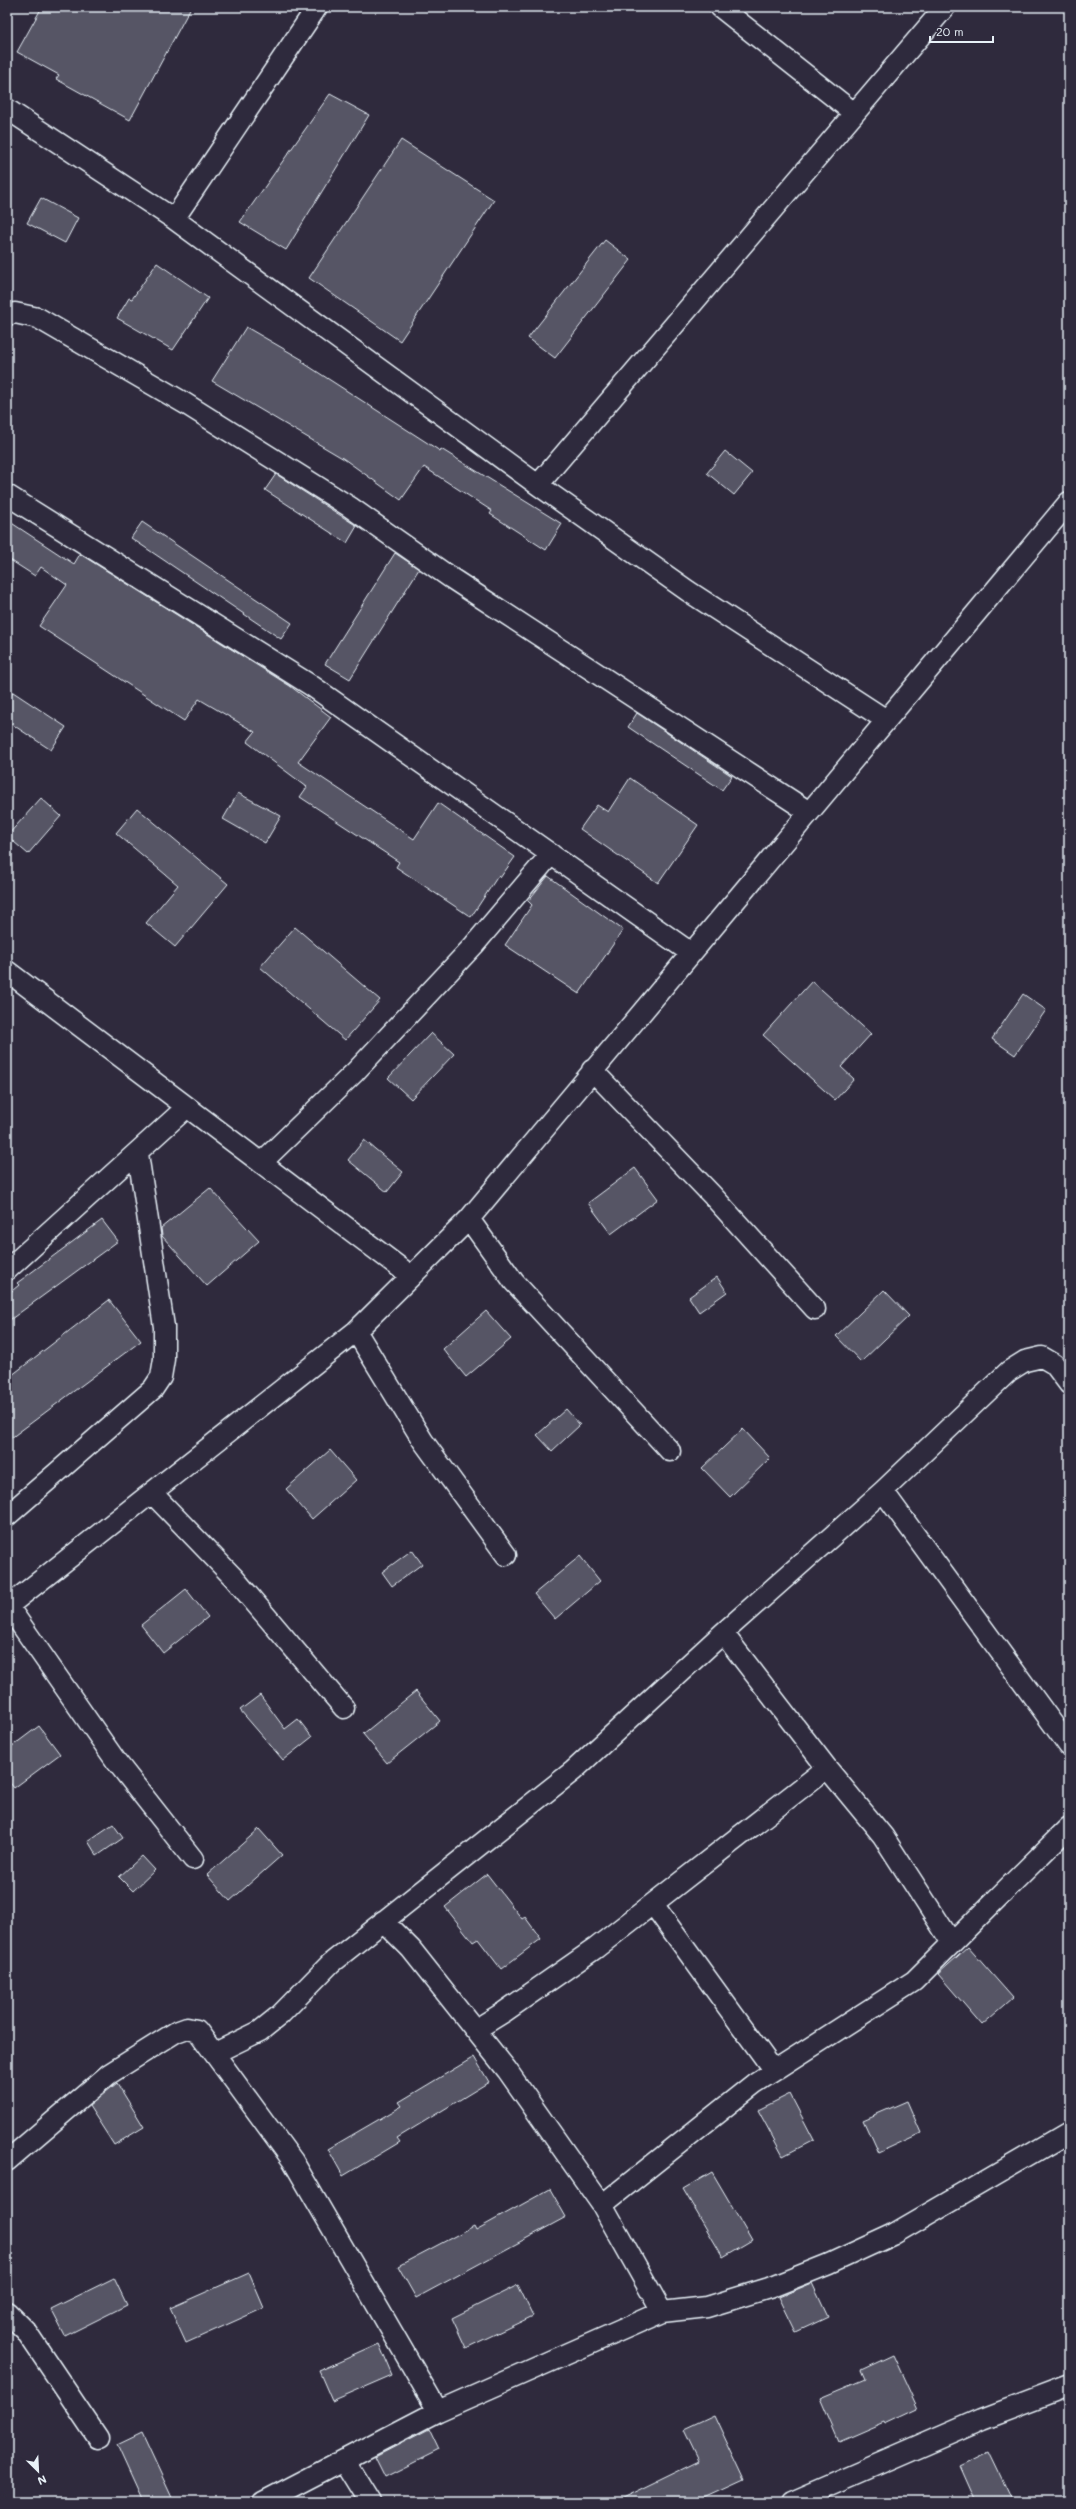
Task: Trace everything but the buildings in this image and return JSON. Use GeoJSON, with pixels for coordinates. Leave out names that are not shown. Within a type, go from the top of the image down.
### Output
{"type":"FeatureCollection","features":[{"type":"Feature","properties":{"kind":"street"},"geometry":{"type":"LineString","coordinates":[[174,219],[317,7]]}},
{"type":"Feature","properties":{"kind":"street"},"geometry":{"type":"LineString","coordinates":[[720,7],[854,113]]}},
{"type":"Feature","properties":{"kind":"street"},"geometry":{"type":"LineString","coordinates":[[538,485],[945,7]]}},
{"type":"Feature","properties":{"kind":"street"},"geometry":{"type":"LineString","coordinates":[[7,109],[174,219],[538,485],[688,590],[886,720]]}},
{"type":"Feature","properties":{"kind":"street"},"geometry":{"type":"LineString","coordinates":[[7,315],[16,313],[38,318],[186,404],[350,507],[458,583],[809,812]]}},
{"type":"Feature","properties":{"kind":"street"},"geometry":{"type":"LineString","coordinates":[[7,495],[312,686],[691,953]]}},
{"type":"Feature","properties":{"kind":"street"},"geometry":{"type":"LineString","coordinates":[[193,1859],[116,1761],[8,1606],[356,1331],[469,1219],[592,1070],[1069,502]]}},
{"type":"Feature","properties":{"kind":"street"},"geometry":{"type":"LineString","coordinates":[[261,1163],[355,1072],[474,944],[551,854]]}},
{"type":"Feature","properties":{"kind":"street"},"geometry":{"type":"LineString","coordinates":[[7,971],[411,1276]]}},
{"type":"Feature","properties":{"kind":"street"},"geometry":{"type":"LineString","coordinates":[[592,1070],[712,1195],[815,1309]]}},
{"type":"Feature","properties":{"kind":"street"},"geometry":{"type":"LineString","coordinates":[[7,1270],[138,1154],[187,1107]]}},
{"type":"Feature","properties":{"kind":"street"},"geometry":{"type":"LineString","coordinates":[[7,1516],[153,1389],[161,1376],[164,1359],[164,1327],[138,1154]]}},
{"type":"Feature","properties":{"kind":"street"},"geometry":{"type":"LineString","coordinates":[[469,1219],[514,1282],[670,1451]]}},
{"type":"Feature","properties":{"kind":"street"},"geometry":{"type":"LineString","coordinates":[[356,1331],[422,1441],[506,1555]]}},
{"type":"Feature","properties":{"kind":"street"},"geometry":{"type":"LineString","coordinates":[[215,2053],[260,2031],[280,2015],[331,1963],[573,1771],[723,1633],[883,1491],[1009,1371],[1025,1361],[1042,1357],[1054,1364],[1069,1384]]}},
{"type":"Feature","properties":{"kind":"street"},"geometry":{"type":"LineString","coordinates":[[883,1491],[1069,1746]]}},
{"type":"Feature","properties":{"kind":"street"},"geometry":{"type":"LineString","coordinates":[[152,1493],[234,1578],[344,1708]]}},
{"type":"Feature","properties":{"kind":"street"},"geometry":{"type":"LineString","coordinates":[[723,1633],[827,1768],[884,1836],[952,1943]]}},
{"type":"Feature","properties":{"kind":"street"},"geometry":{"type":"LineString","coordinates":[[475,2030],[504,2012],[596,1948],[827,1768]]}},
{"type":"Feature","properties":{"kind":"street"},"geometry":{"type":"LineString","coordinates":[[602,2205],[755,2084],[914,1981],[1069,1827]]}},
{"type":"Feature","properties":{"kind":"street"},"geometry":{"type":"LineString","coordinates":[[653,1904],[774,2071]]}},
{"type":"Feature","properties":{"kind":"street"},"geometry":{"type":"LineString","coordinates":[[383,1921],[411,1949],[507,2070],[602,2205],[662,2312]]}},
{"type":"Feature","properties":{"kind":"street"},"geometry":{"type":"LineString","coordinates":[[7,2161],[109,2074],[176,2032],[187,2028],[198,2030],[293,2161],[438,2411]]}},
{"type":"Feature","properties":{"kind":"street"},"geometry":{"type":"LineString","coordinates":[[263,2502],[438,2411],[662,2312],[707,2307],[769,2288],[829,2264],[892,2235],[1069,2132]]}},
{"type":"Feature","properties":{"kind":"street"},"geometry":{"type":"LineString","coordinates":[[7,2312],[26,2332],[98,2438]]}},
{"type":"Feature","properties":{"kind":"street"},"geometry":{"type":"LineString","coordinates":[[791,2502],[982,2419],[1069,2386]]}},
{"type":"Feature","properties":{"kind":"street"},"geometry":{"type":"LineString","coordinates":[[344,2460],[370,2502]]}}]}
